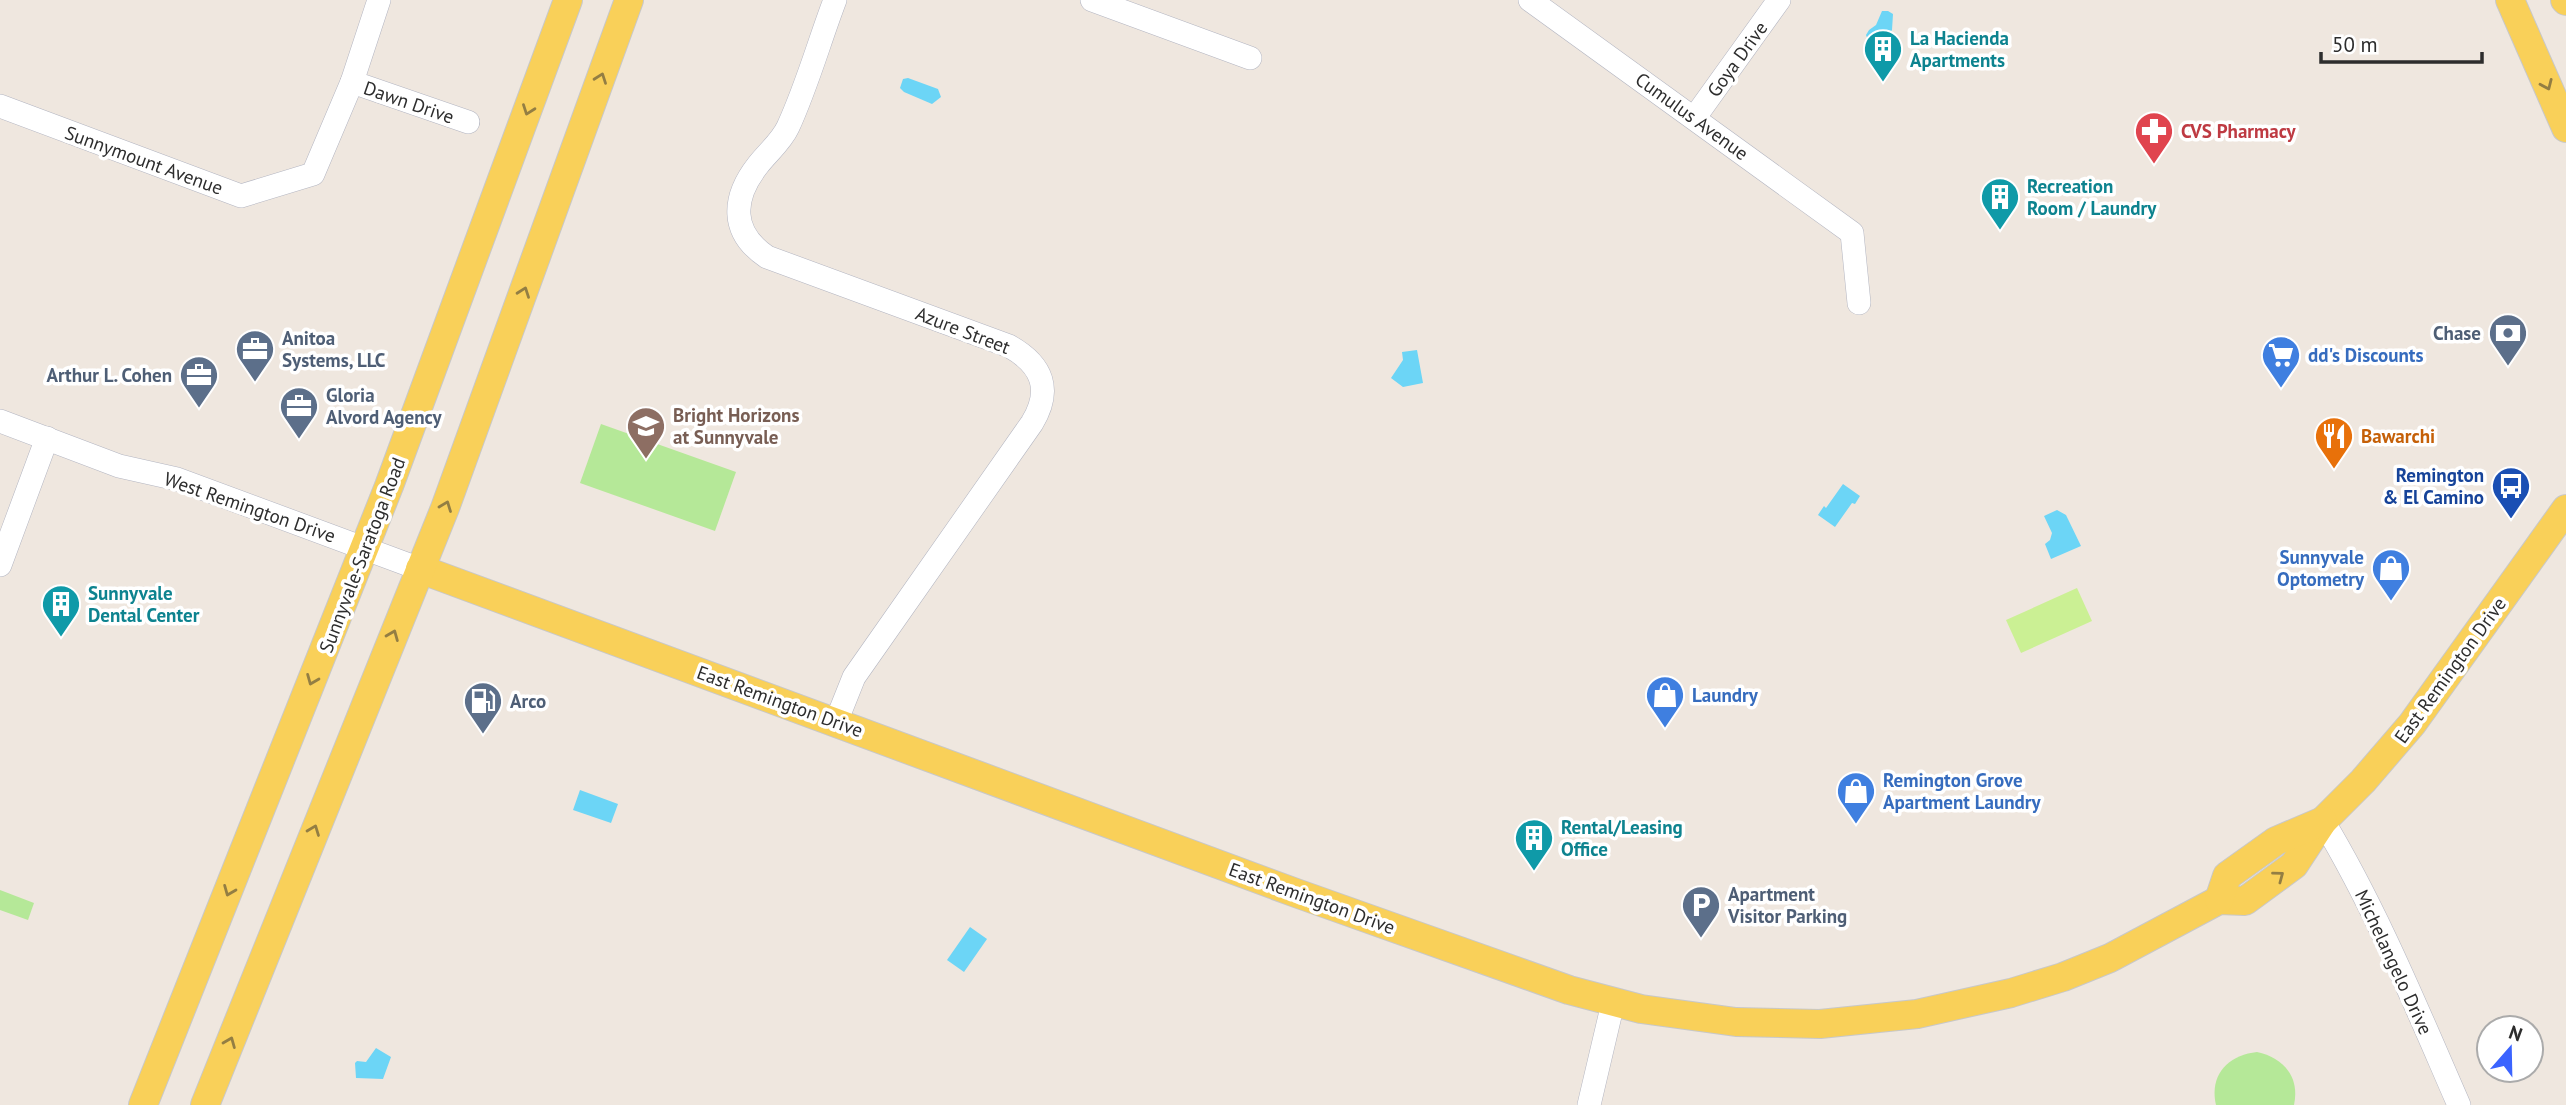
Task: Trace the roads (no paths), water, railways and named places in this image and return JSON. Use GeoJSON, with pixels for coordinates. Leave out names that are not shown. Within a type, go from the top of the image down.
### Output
{"type":"FeatureCollection","features":[{"type":"Feature","properties":{"kind":"main road","name":"Sunnyvale-Saratoga Road"},"geometry":{"type":"LineString","coordinates":[[144,1105],[445,337],[568,0]]}},
{"type":"Feature","properties":{"kind":"main road"},"geometry":{"type":"LineString","coordinates":[[205,1105],[459,472],[629,0]]}},
{"type":"Feature","properties":{"kind":"main road"},"geometry":{"type":"LineString","coordinates":[[2510,0],[2566,128]]}},
{"type":"Feature","properties":{"kind":"main road","name":"East Remington Drive"},"geometry":{"type":"LineString","coordinates":[[419,569],[1451,949],[1613,1003],[1687,1017],[1773,1024],[1868,1021],[1989,999],[2063,977],[2110,958],[2219,900],[2227,876],[2276,841],[2323,821],[2363,781],[2412,724],[2566,509]]}},
{"type":"Feature","properties":{"kind":"street","name":"Dawn Drive"},"geometry":{"type":"LineString","coordinates":[[379,0],[352,82],[468,122]]}},
{"type":"Feature","properties":{"kind":"street","name":"Azure Street"},"geometry":{"type":"LineString","coordinates":[[835,0],[786,130],[757,166],[741,194],[739,221],[745,238],[753,248],[776,261],[1009,346],[1023,354],[1039,372],[1044,393],[1040,409],[1032,423],[854,677],[836,722]]}},
{"type":"Feature","properties":{"kind":"street"},"geometry":{"type":"LineString","coordinates":[[1092,0],[1250,58]]}},
{"type":"Feature","properties":{"kind":"street","name":"Cumulus Avenue"},"geometry":{"type":"LineString","coordinates":[[1530,0],[1853,233],[1859,303]]}},
{"type":"Feature","properties":{"kind":"street","name":"Goya Drive"},"geometry":{"type":"LineString","coordinates":[[1695,117],[1779,0]]}},
{"type":"Feature","properties":{"kind":"street","name":"Sunnymount Avenue"},"geometry":{"type":"LineString","coordinates":[[0,106],[241,196],[313,174],[352,82]]}},
{"type":"Feature","properties":{"kind":"street","name":"West Remington Drive"},"geometry":{"type":"LineString","coordinates":[[0,421],[119,466],[177,479],[419,569]]}},
{"type":"Feature","properties":{"kind":"street"},"geometry":{"type":"LineString","coordinates":[[0,565],[47,438]]}},
{"type":"Feature","properties":{"kind":"street","name":"Michelangelo Drive"},"geometry":{"type":"LineString","coordinates":[[2323,821],[2348,863],[2399,968],[2459,1105]]}},
{"type":"Feature","properties":{"kind":"street"},"geometry":{"type":"LineString","coordinates":[[1588,1105],[1613,1003]]}},
{"type":"Feature","properties":{"kind":"water"},"geometry":{"type":"Polygon","coordinates":[[[1882,11],[1893,14],[1892,30],[1880,44],[1870,45],[1866,35],[1876,25],[1882,11]]]}},
{"type":"Feature","properties":{"kind":"water"},"geometry":{"type":"Polygon","coordinates":[[[908,78],[938,89],[941,97],[932,104],[904,92],[900,88],[903,79],[908,78]]]}},
{"type":"Feature","properties":{"kind":"water"},"geometry":{"type":"Polygon","coordinates":[[[1417,350],[1423,383],[1403,387],[1391,378],[1403,360],[1402,352],[1417,350]]]}},
{"type":"Feature","properties":{"kind":"water"},"geometry":{"type":"Polygon","coordinates":[[[1843,484],[1860,496],[1835,527],[1818,515],[1843,484]]]}},
{"type":"Feature","properties":{"kind":"water"},"geometry":{"type":"Polygon","coordinates":[[[2057,510],[2066,515],[2081,546],[2051,559],[2045,544],[2052,533],[2044,516],[2057,510]]]}},
{"type":"Feature","properties":{"kind":"water"},"geometry":{"type":"Polygon","coordinates":[[[580,790],[618,804],[611,823],[573,810],[580,790]]]}},
{"type":"Feature","properties":{"kind":"water"},"geometry":{"type":"Polygon","coordinates":[[[970,927],[987,939],[964,972],[947,960],[970,927]]]}},
{"type":"Feature","properties":{"kind":"water"},"geometry":{"type":"Polygon","coordinates":[[[376,1048],[391,1057],[383,1079],[356,1078],[355,1063],[366,1062],[376,1048]]]}},
{"type":"Feature","properties":{"kind":"place","name":"La Hacienda Apartments"},"geometry":{"type":"Point","coordinates":[1883,83]}},
{"type":"Feature","properties":{"kind":"place","name":"CVS Pharmacy"},"geometry":{"type":"Point","coordinates":[2154,165]}},
{"type":"Feature","properties":{"kind":"place","name":"Recreation Room / Laundry"},"geometry":{"type":"Point","coordinates":[2000,231]}},
{"type":"Feature","properties":{"kind":"place","name":"Chase"},"geometry":{"type":"Point","coordinates":[2508,367]}},
{"type":"Feature","properties":{"kind":"place","name":"Anitoa Systems, LLC"},"geometry":{"type":"Point","coordinates":[255,383]}},
{"type":"Feature","properties":{"kind":"place","name":"dd's Discounts"},"geometry":{"type":"Point","coordinates":[2281,389]}},
{"type":"Feature","properties":{"kind":"place","name":"Arthur L. Cohen"},"geometry":{"type":"Point","coordinates":[199,409]}},
{"type":"Feature","properties":{"kind":"place","name":"Gloria Alvord Agency"},"geometry":{"type":"Point","coordinates":[299,440]}},
{"type":"Feature","properties":{"kind":"place","name":"Bright Horizons at Sunnyvale"},"geometry":{"type":"Point","coordinates":[646,460]}},
{"type":"Feature","properties":{"kind":"place","name":"Bawarchi"},"geometry":{"type":"Point","coordinates":[2334,470]}},
{"type":"Feature","properties":{"kind":"place","name":"Remington & El Camino"},"geometry":{"type":"Point","coordinates":[2511,520]}},
{"type":"Feature","properties":{"kind":"place","name":"Sunnyvale Optometry"},"geometry":{"type":"Point","coordinates":[2391,602]}},
{"type":"Feature","properties":{"kind":"place","name":"Sunnyvale Dental Center"},"geometry":{"type":"Point","coordinates":[61,638]}},
{"type":"Feature","properties":{"kind":"place","name":"Laundry"},"geometry":{"type":"Point","coordinates":[1665,729]}},
{"type":"Feature","properties":{"kind":"place","name":"Arco"},"geometry":{"type":"Point","coordinates":[483,735]}},
{"type":"Feature","properties":{"kind":"place","name":"Remington Grove Apartment Laundry"},"geometry":{"type":"Point","coordinates":[1856,825]}},
{"type":"Feature","properties":{"kind":"place","name":"Rental/Leasing Office"},"geometry":{"type":"Point","coordinates":[1534,872]}},
{"type":"Feature","properties":{"kind":"place","name":"Apartment Visitor Parking"},"geometry":{"type":"Point","coordinates":[1701,939]}}]}
